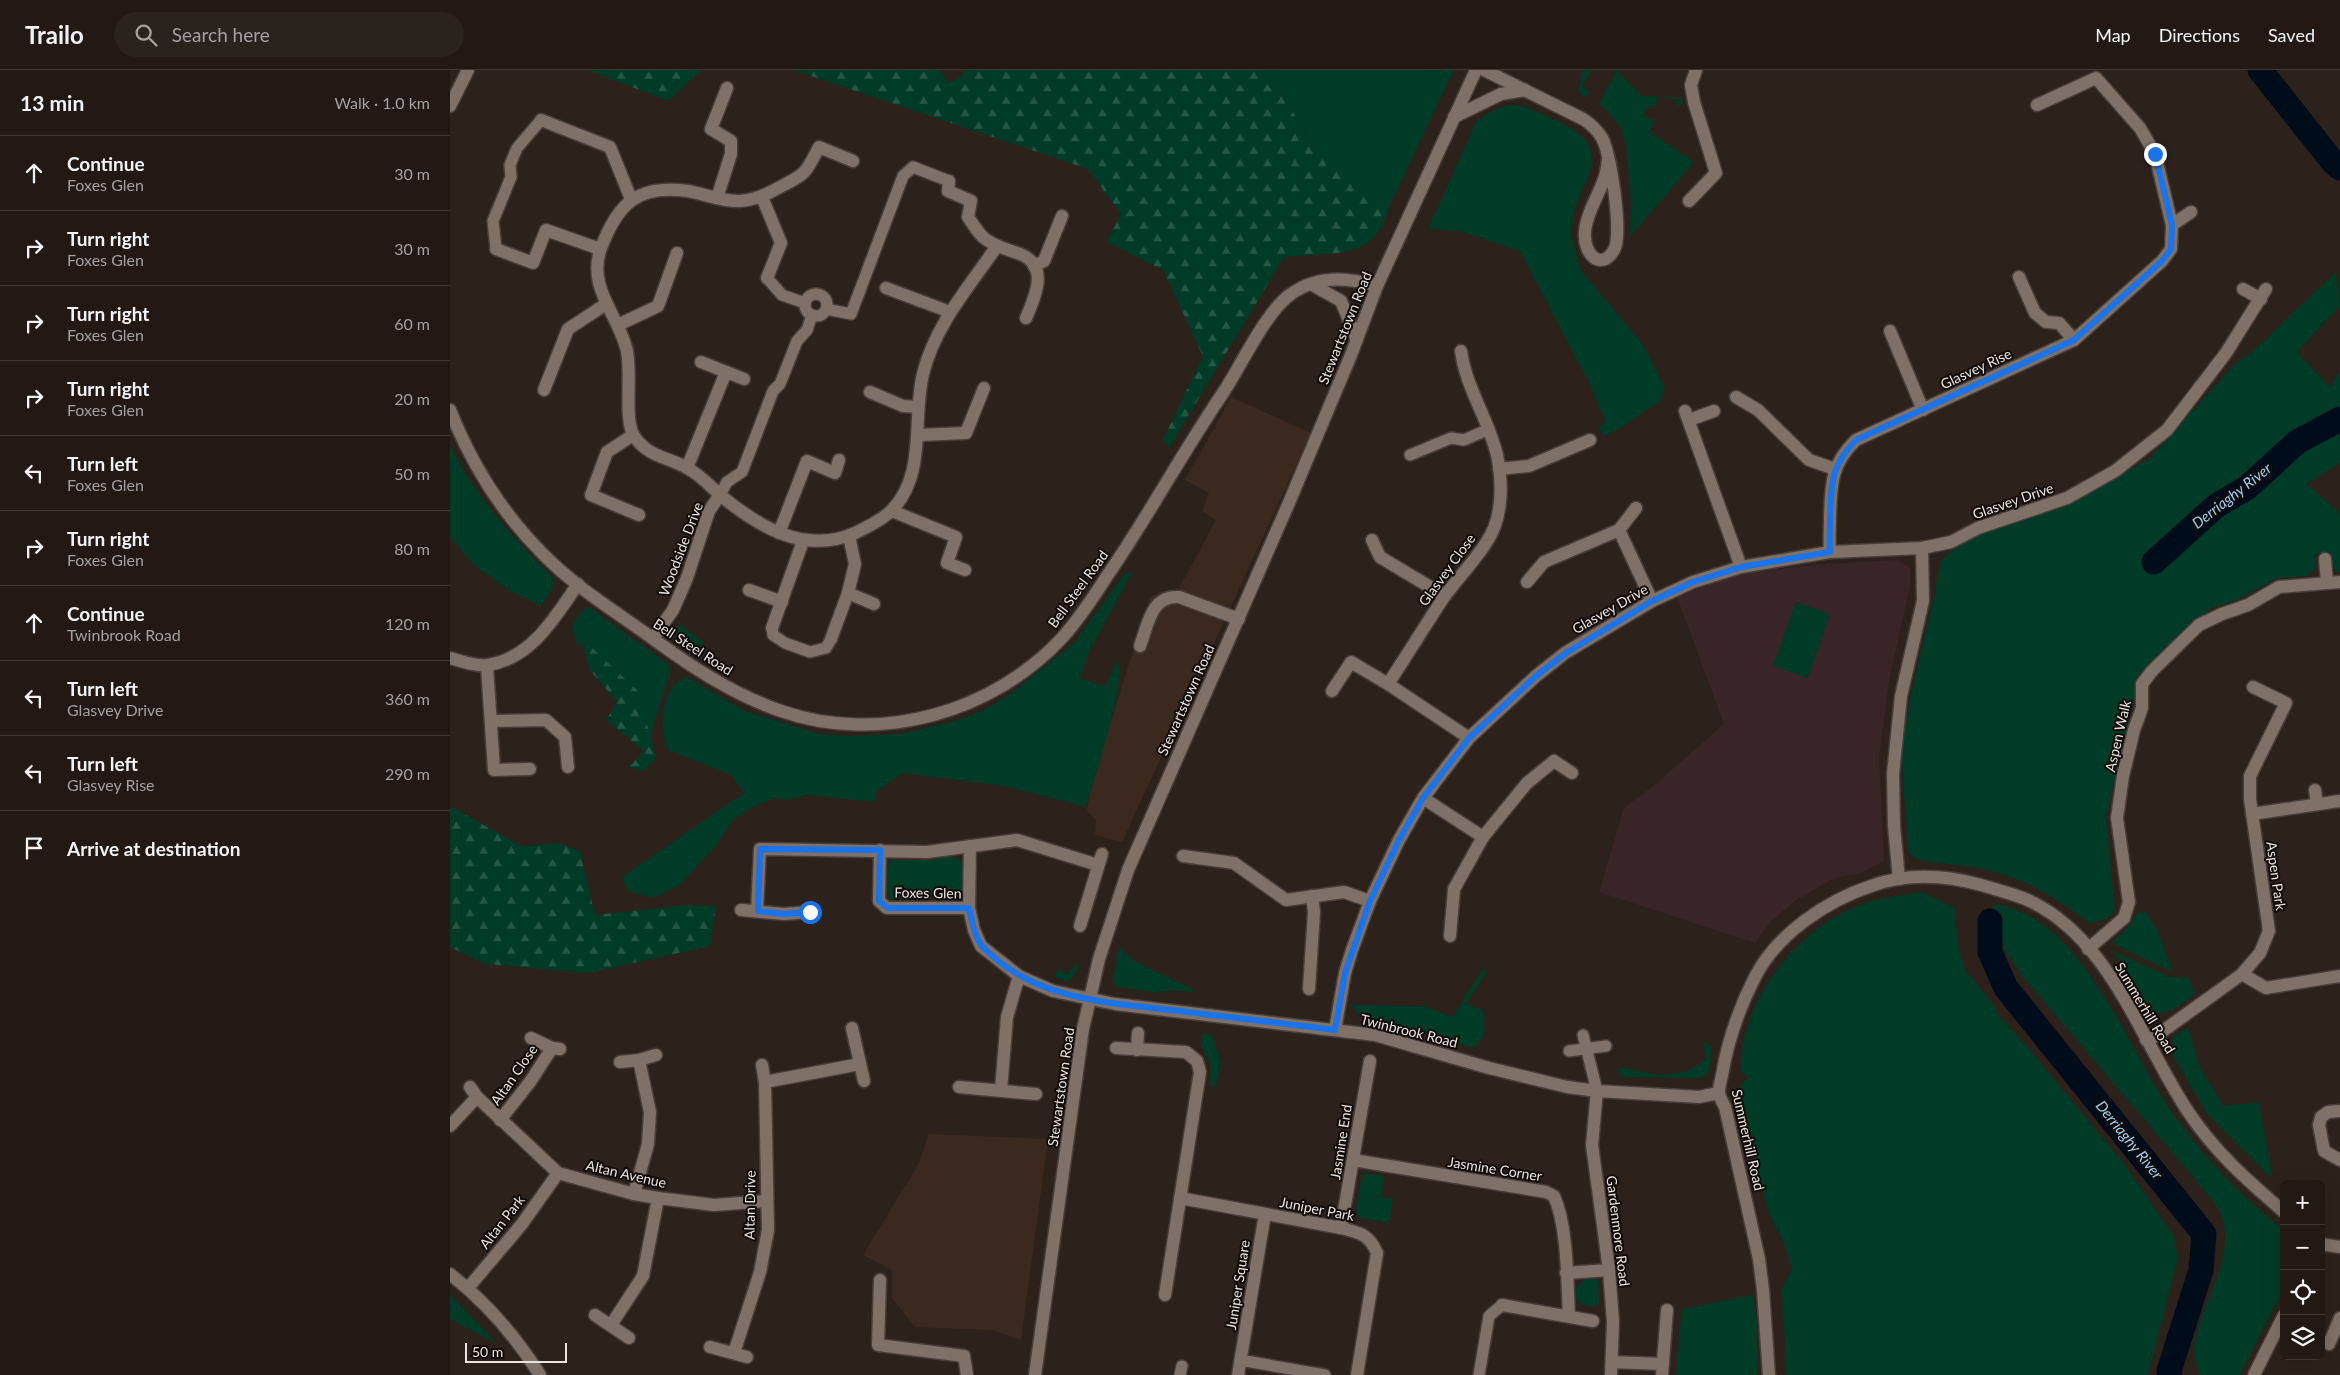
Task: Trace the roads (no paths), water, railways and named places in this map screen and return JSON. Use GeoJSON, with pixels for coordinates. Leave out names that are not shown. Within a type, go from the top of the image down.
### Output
{"type":"FeatureCollection","features":[{"type":"Feature","properties":{"kind":"street"},"geometry":{"type":"LineString","coordinates":[[450,106],[468,70]]}},
{"type":"Feature","properties":{"kind":"street","name":"Stewartstown Road"},"geometry":{"type":"LineString","coordinates":[[1035,1375],[1083,1029],[1099,959],[1128,870],[1239,619],[1357,340],[1377,286],[1476,70]]}},
{"type":"Feature","properties":{"kind":"street"},"geometry":{"type":"LineString","coordinates":[[1484,70],[1557,105],[1592,125],[1603,139],[1608,160],[1616,206],[1617,239],[1615,249],[1609,256],[1601,259],[1593,258],[1587,253],[1584,244],[1585,230],[1604,180],[1608,160]]}},
{"type":"Feature","properties":{"kind":"street"},"geometry":{"type":"LineString","coordinates":[[1689,201],[1716,173],[1694,102],[1691,85],[1696,70]]}},
{"type":"Feature","properties":{"kind":"street","name":"Glasvey Rise"},"geometry":{"type":"LineString","coordinates":[[1830,552],[1830,487],[1835,469],[1844,452],[1856,440],[2074,340],[2162,261],[2171,249],[2172,225],[2155,154],[2140,128],[2096,78],[2037,105]]}},
{"type":"Feature","properties":{"kind":"street"},"geometry":{"type":"LineString","coordinates":[[717,198],[731,154],[732,141],[711,129],[727,88]]}},
{"type":"Feature","properties":{"kind":"street"},"geometry":{"type":"LineString","coordinates":[[1454,117],[1501,94],[1525,90]]}},
{"type":"Feature","properties":{"kind":"street"},"geometry":{"type":"LineString","coordinates":[[600,249],[546,230],[533,263],[496,249],[493,221],[511,177],[510,165],[517,148],[541,120],[610,147],[631,200]]}},
{"type":"Feature","properties":{"kind":"street"},"geometry":{"type":"LineString","coordinates":[[853,161],[818,147],[806,174],[762,196],[740,201],[688,191],[660,190],[631,200],[619,210],[600,249],[596,270],[600,291],[618,325],[627,350],[630,415],[633,435],[653,455],[687,468],[720,495],[753,518],[779,533],[803,541],[827,542],[849,536],[871,526],[892,511],[907,488],[915,461],[919,435],[918,408],[923,374],[937,336],[950,312],[997,246]]}},
{"type":"Feature","properties":{"kind":"street"},"geometry":{"type":"LineString","coordinates":[[826,309],[851,314],[903,176],[913,167],[948,181],[948,191],[971,201],[968,217],[983,237],[997,246],[1022,255],[1034,266],[1039,284],[1026,318]]}},
{"type":"Feature","properties":{"kind":"street"},"geometry":{"type":"LineString","coordinates":[[762,196],[780,243],[767,278],[782,295],[805,304]]}},
{"type":"Feature","properties":{"kind":"street"},"geometry":{"type":"LineString","coordinates":[[2172,225],[2191,212]]}},
{"type":"Feature","properties":{"kind":"street"},"geometry":{"type":"LineString","coordinates":[[1034,266],[1044,261],[1062,216]]}},
{"type":"Feature","properties":{"kind":"street"},"geometry":{"type":"LineString","coordinates":[[618,325],[658,306],[677,253]]}},
{"type":"Feature","properties":{"kind":"street"},"geometry":{"type":"LineString","coordinates":[[2020,277],[2035,313],[2046,322],[2059,324],[2074,340]]}},
{"type":"Feature","properties":{"kind":"street","name":"Bell Steel Road"},"geometry":{"type":"LineString","coordinates":[[450,410],[474,462],[491,489],[543,555],[638,630],[653,638],[710,678],[779,711],[816,720],[867,725],[901,722],[952,710],[986,695],[1020,675],[1042,657],[1082,613],[1124,552],[1254,342],[1289,295],[1311,284],[1338,279],[1377,286]]}},
{"type":"Feature","properties":{"kind":"street"},"geometry":{"type":"LineString","coordinates":[[1311,284],[1341,301],[1357,340]]}},
{"type":"Feature","properties":{"kind":"street"},"geometry":{"type":"LineString","coordinates":[[886,288],[950,312]]}},
{"type":"Feature","properties":{"kind":"street","name":"Glasvey Drive"},"geometry":{"type":"LineString","coordinates":[[1335,1030],[1345,973],[1370,901],[1399,840],[1423,798],[1469,738],[1536,676],[1566,653],[1652,601],[1693,582],[1741,567],[1830,552],[1922,548],[1951,542],[1978,528],[2068,498],[2115,471],[2167,430],[2212,372],[2264,294],[2243,289]]}},
{"type":"Feature","properties":{"kind":"street"},"geometry":{"type":"LineString","coordinates":[[819,294],[827,302],[826,309],[819,316],[812,315],[807,310],[805,304],[811,295],[819,294]]}},
{"type":"Feature","properties":{"kind":"street"},"geometry":{"type":"LineString","coordinates":[[544,390],[568,329],[606,304]]}},
{"type":"Feature","properties":{"kind":"street"},"geometry":{"type":"LineString","coordinates":[[720,495],[727,482],[742,472],[773,391],[780,384],[797,341],[806,330],[812,315]]}},
{"type":"Feature","properties":{"kind":"street"},"geometry":{"type":"LineString","coordinates":[[1890,331],[1923,410]]}},
{"type":"Feature","properties":{"kind":"street","name":"Glasvey Close"},"geometry":{"type":"LineString","coordinates":[[1388,684],[1445,596],[1488,542],[1499,512],[1499,469],[1489,429],[1465,374],[1461,351]]}},
{"type":"Feature","properties":{"kind":"street"},"geometry":{"type":"LineString","coordinates":[[701,362],[744,379]]}},
{"type":"Feature","properties":{"kind":"street"},"geometry":{"type":"LineString","coordinates":[[687,468],[726,372]]}},
{"type":"Feature","properties":{"kind":"street"},"geometry":{"type":"LineString","coordinates":[[919,435],[966,433],[984,388]]}},
{"type":"Feature","properties":{"kind":"street"},"geometry":{"type":"LineString","coordinates":[[870,392],[903,406],[918,408]]}},
{"type":"Feature","properties":{"kind":"street"},"geometry":{"type":"LineString","coordinates":[[1736,397],[1758,410],[1809,460],[1835,469]]}},
{"type":"Feature","properties":{"kind":"street"},"geometry":{"type":"LineString","coordinates":[[1714,411],[1687,416],[1741,567]]}},
{"type":"Feature","properties":{"kind":"street"},"geometry":{"type":"LineString","coordinates":[[1410,455],[1451,438],[1464,440],[1489,429]]}},
{"type":"Feature","properties":{"kind":"street"},"geometry":{"type":"LineString","coordinates":[[633,435],[607,452],[591,495],[639,515]]}},
{"type":"Feature","properties":{"kind":"street"},"geometry":{"type":"LineString","coordinates":[[1499,469],[1529,466],[1590,440]]}},
{"type":"Feature","properties":{"kind":"street"},"geometry":{"type":"LineString","coordinates":[[779,533],[806,461],[835,473],[839,460]]}},
{"type":"Feature","properties":{"kind":"street","name":"Woodside Drive"},"geometry":{"type":"LineString","coordinates":[[653,638],[673,610],[687,578],[708,511],[720,495]]}},
{"type":"Feature","properties":{"kind":"street"},"geometry":{"type":"LineString","coordinates":[[1527,582],[1544,562],[1618,530],[1636,508]]}},
{"type":"Feature","properties":{"kind":"street"},"geometry":{"type":"LineString","coordinates":[[892,511],[956,537],[948,563],[965,570]]}},
{"type":"Feature","properties":{"kind":"street"},"geometry":{"type":"LineString","coordinates":[[1618,530],[1652,601]]}},
{"type":"Feature","properties":{"kind":"street"},"geometry":{"type":"LineString","coordinates":[[803,541],[772,628],[773,634],[785,643],[810,652],[826,648],[848,593],[855,564],[849,536]]}},
{"type":"Feature","properties":{"kind":"street"},"geometry":{"type":"LineString","coordinates":[[1372,540],[1380,557],[1445,596]]}},
{"type":"Feature","properties":{"kind":"street"},"geometry":{"type":"LineString","coordinates":[[1899,879],[1894,826],[1893,774],[1902,696],[1923,601],[1922,548]]}},
{"type":"Feature","properties":{"kind":"street"},"geometry":{"type":"LineString","coordinates":[[2325,559],[2334,582]]}},
{"type":"Feature","properties":{"kind":"street","name":"Aspen Walk"},"geometry":{"type":"LineString","coordinates":[[2088,948],[2124,918],[2129,902],[2117,818],[2123,776],[2134,730],[2142,708],[2142,684],[2152,671],[2199,625],[2248,605],[2279,587],[2334,582]]}},
{"type":"Feature","properties":{"kind":"street"},"geometry":{"type":"LineString","coordinates":[[450,658],[488,666],[519,654],[535,642],[578,584]]}},
{"type":"Feature","properties":{"kind":"street"},"geometry":{"type":"LineString","coordinates":[[749,590],[782,602]]}},
{"type":"Feature","properties":{"kind":"street"},"geometry":{"type":"LineString","coordinates":[[848,593],[874,604]]}},
{"type":"Feature","properties":{"kind":"street"},"geometry":{"type":"LineString","coordinates":[[1140,646],[1156,605],[1163,599],[1171,596],[1179,597],[1239,619]]}},
{"type":"Feature","properties":{"kind":"street"},"geometry":{"type":"LineString","coordinates":[[1332,691],[1351,662],[1388,684],[1469,738]]}},
{"type":"Feature","properties":{"kind":"street"},"geometry":{"type":"LineString","coordinates":[[488,666],[494,770],[530,769]]}},
{"type":"Feature","properties":{"kind":"street","name":"Aspen Park"},"geometry":{"type":"LineString","coordinates":[[2146,1040],[2156,1036],[2242,974],[2260,953],[2269,931],[2252,814],[2250,776],[2286,703],[2253,687]]}},
{"type":"Feature","properties":{"kind":"street"},"geometry":{"type":"LineString","coordinates":[[491,721],[546,720],[565,737],[568,767]]}},
{"type":"Feature","properties":{"kind":"street"},"geometry":{"type":"LineString","coordinates":[[1450,936],[1454,889],[1483,837],[1526,784],[1554,761],[1572,774]]}},
{"type":"Feature","properties":{"kind":"street"},"geometry":{"type":"LineString","coordinates":[[2315,790],[2317,804]]}},
{"type":"Feature","properties":{"kind":"street"},"geometry":{"type":"LineString","coordinates":[[1423,798],[1483,837]]}},
{"type":"Feature","properties":{"kind":"street"},"geometry":{"type":"LineString","coordinates":[[2252,814],[2340,801]]}},
{"type":"Feature","properties":{"kind":"street"},"geometry":{"type":"LineString","coordinates":[[758,911],[756,849],[927,852],[1017,840],[1100,859],[1080,926]]}},
{"type":"Feature","properties":{"kind":"street","name":"Foxes Glen"},"geometry":{"type":"LineString","coordinates":[[970,846],[969,908],[974,930],[981,946],[1019,976],[1053,991],[1090,1000]]}},
{"type":"Feature","properties":{"kind":"street","name":"Foxes Glen"},"geometry":{"type":"LineString","coordinates":[[880,850],[879,901],[888,908],[969,908]]}},
{"type":"Feature","properties":{"kind":"street"},"geometry":{"type":"LineString","coordinates":[[1184,856],[1234,863],[1286,900],[1344,892],[1370,901]]}},
{"type":"Feature","properties":{"kind":"street","name":"Summerhill Road"},"geometry":{"type":"LineString","coordinates":[[1769,1375],[1759,1259],[1725,1108],[1719,1093],[1724,1062],[1738,1011],[1760,966],[1790,933],[1829,904],[1858,890],[1899,879],[1926,876],[1960,879],[2024,899],[2057,918],[2088,948],[2115,983],[2189,1112],[2222,1156],[2280,1208]]}},
{"type":"Feature","properties":{"kind":"street"},"geometry":{"type":"LineString","coordinates":[[1309,989],[1314,912],[1312,896]]}},
{"type":"Feature","properties":{"kind":"street"},"geometry":{"type":"LineString","coordinates":[[741,910],[784,914],[810,912]]}},
{"type":"Feature","properties":{"kind":"street"},"geometry":{"type":"LineString","coordinates":[[2242,974],[2266,988],[2340,976]]}},
{"type":"Feature","properties":{"kind":"street"},"geometry":{"type":"LineString","coordinates":[[1001,1090],[1007,1017],[1019,976]]}},
{"type":"Feature","properties":{"kind":"street","name":"Twinbrook Road"},"geometry":{"type":"LineString","coordinates":[[1090,1000],[1375,1036],[1567,1088],[1699,1097],[1719,1093]]}},
{"type":"Feature","properties":{"kind":"street"},"geometry":{"type":"LineString","coordinates":[[852,1028],[864,1081]]}},
{"type":"Feature","properties":{"kind":"street"},"geometry":{"type":"LineString","coordinates":[[1137,1050],[1138,1033]]}},
{"type":"Feature","properties":{"kind":"street"},"geometry":{"type":"LineString","coordinates":[[1583,1035],[1597,1091]]}},
{"type":"Feature","properties":{"kind":"street","name":"Altan Close"},"geometry":{"type":"LineString","coordinates":[[500,1120],[556,1048],[531,1038]]}},
{"type":"Feature","properties":{"kind":"street"},"geometry":{"type":"LineString","coordinates":[[1569,1051],[1606,1046]]}},
{"type":"Feature","properties":{"kind":"street"},"geometry":{"type":"LineString","coordinates":[[1116,1048],[1186,1052],[1197,1061],[1200,1072],[1165,1294]]}},
{"type":"Feature","properties":{"kind":"street"},"geometry":{"type":"LineString","coordinates":[[620,1062],[639,1060],[656,1055]]}},
{"type":"Feature","properties":{"kind":"street"},"geometry":{"type":"LineString","coordinates":[[634,1194],[648,1144],[650,1112],[639,1060]]}},
{"type":"Feature","properties":{"kind":"street","name":"Jasmine End"},"geometry":{"type":"LineString","coordinates":[[1341,1228],[1370,1061]]}},
{"type":"Feature","properties":{"kind":"street","name":"Altan Drive"},"geometry":{"type":"LineString","coordinates":[[734,1353],[760,1272],[768,1230],[765,1082],[762,1064]]}},
{"type":"Feature","properties":{"kind":"street"},"geometry":{"type":"LineString","coordinates":[[765,1082],[860,1064]]}},
{"type":"Feature","properties":{"kind":"street"},"geometry":{"type":"LineString","coordinates":[[959,1087],[1036,1094]]}},
{"type":"Feature","properties":{"kind":"street","name":"Gardenmore Road"},"geometry":{"type":"LineString","coordinates":[[1597,1091],[1592,1145],[1609,1270],[1613,1322],[1611,1375]]}},
{"type":"Feature","properties":{"kind":"street","name":"Altan Avenue"},"geometry":{"type":"LineString","coordinates":[[450,1126],[473,1092],[500,1120],[558,1173],[634,1194],[658,1198],[714,1205],[766,1200]]}},
{"type":"Feature","properties":{"kind":"street"},"geometry":{"type":"LineString","coordinates":[[2340,1111],[2328,1112],[2321,1117],[2319,1125],[2324,1151],[2340,1160]]}},
{"type":"Feature","properties":{"kind":"street","name":"Jasmine Corner"},"geometry":{"type":"LineString","coordinates":[[1353,1160],[1546,1192],[1554,1196],[1559,1206],[1566,1273],[1568,1316]]}},
{"type":"Feature","properties":{"kind":"street","name":"Altan Park"},"geometry":{"type":"LineString","coordinates":[[468,1288],[522,1224],[558,1173]]}},
{"type":"Feature","properties":{"kind":"street"},"geometry":{"type":"LineString","coordinates":[[611,1325],[642,1276],[658,1198]]}},
{"type":"Feature","properties":{"kind":"street","name":"Juniper Park"},"geometry":{"type":"LineString","coordinates":[[1180,1198],[1341,1228],[1371,1240],[1377,1253],[1357,1375]]}},
{"type":"Feature","properties":{"kind":"street","name":"Juniper Square"},"geometry":{"type":"LineString","coordinates":[[1238,1375],[1265,1214]]}},
{"type":"Feature","properties":{"kind":"street"},"geometry":{"type":"LineString","coordinates":[[2325,1245],[2340,1247]]}},
{"type":"Feature","properties":{"kind":"street"},"geometry":{"type":"LineString","coordinates":[[1566,1273],[1609,1270]]}},
{"type":"Feature","properties":{"kind":"street"},"geometry":{"type":"LineString","coordinates":[[450,1274],[468,1288],[508,1330],[540,1375]]}},
{"type":"Feature","properties":{"kind":"street"},"geometry":{"type":"LineString","coordinates":[[880,1280],[878,1345],[964,1356],[967,1375]]}},
{"type":"Feature","properties":{"kind":"street"},"geometry":{"type":"LineString","coordinates":[[1479,1375],[1490,1316],[1502,1305],[1593,1321]]}},
{"type":"Feature","properties":{"kind":"street"},"geometry":{"type":"LineString","coordinates":[[1612,1362],[1663,1369],[1667,1310]]}},
{"type":"Feature","properties":{"kind":"street"},"geometry":{"type":"LineString","coordinates":[[595,1315],[629,1338]]}},
{"type":"Feature","properties":{"kind":"street"},"geometry":{"type":"LineString","coordinates":[[2325,1343],[2328,1344],[2340,1318]]}},
{"type":"Feature","properties":{"kind":"street"},"geometry":{"type":"LineString","coordinates":[[2254,1375],[2280,1324]]}},
{"type":"Feature","properties":{"kind":"street"},"geometry":{"type":"LineString","coordinates":[[710,1346],[747,1357]]}},
{"type":"Feature","properties":{"kind":"street"},"geometry":{"type":"LineString","coordinates":[[1240,1360],[1325,1375]]}},
{"type":"Feature","properties":{"kind":"waterway","name":"Derriaghy River"},"geometry":{"type":"LineString","coordinates":[[2260,70],[2333,162],[2340,168]]}},
{"type":"Feature","properties":{"kind":"waterway","name":"Derriaghy River"},"geometry":{"type":"LineString","coordinates":[[2154,562],[2216,506],[2248,487],[2297,442],[2340,419]]}},
{"type":"Feature","properties":{"kind":"waterway","name":"Derriaghy River"},"geometry":{"type":"LineString","coordinates":[[1990,921],[1990,952],[2006,988],[2204,1234],[2201,1270],[2169,1371],[2170,1375]]}}]}
